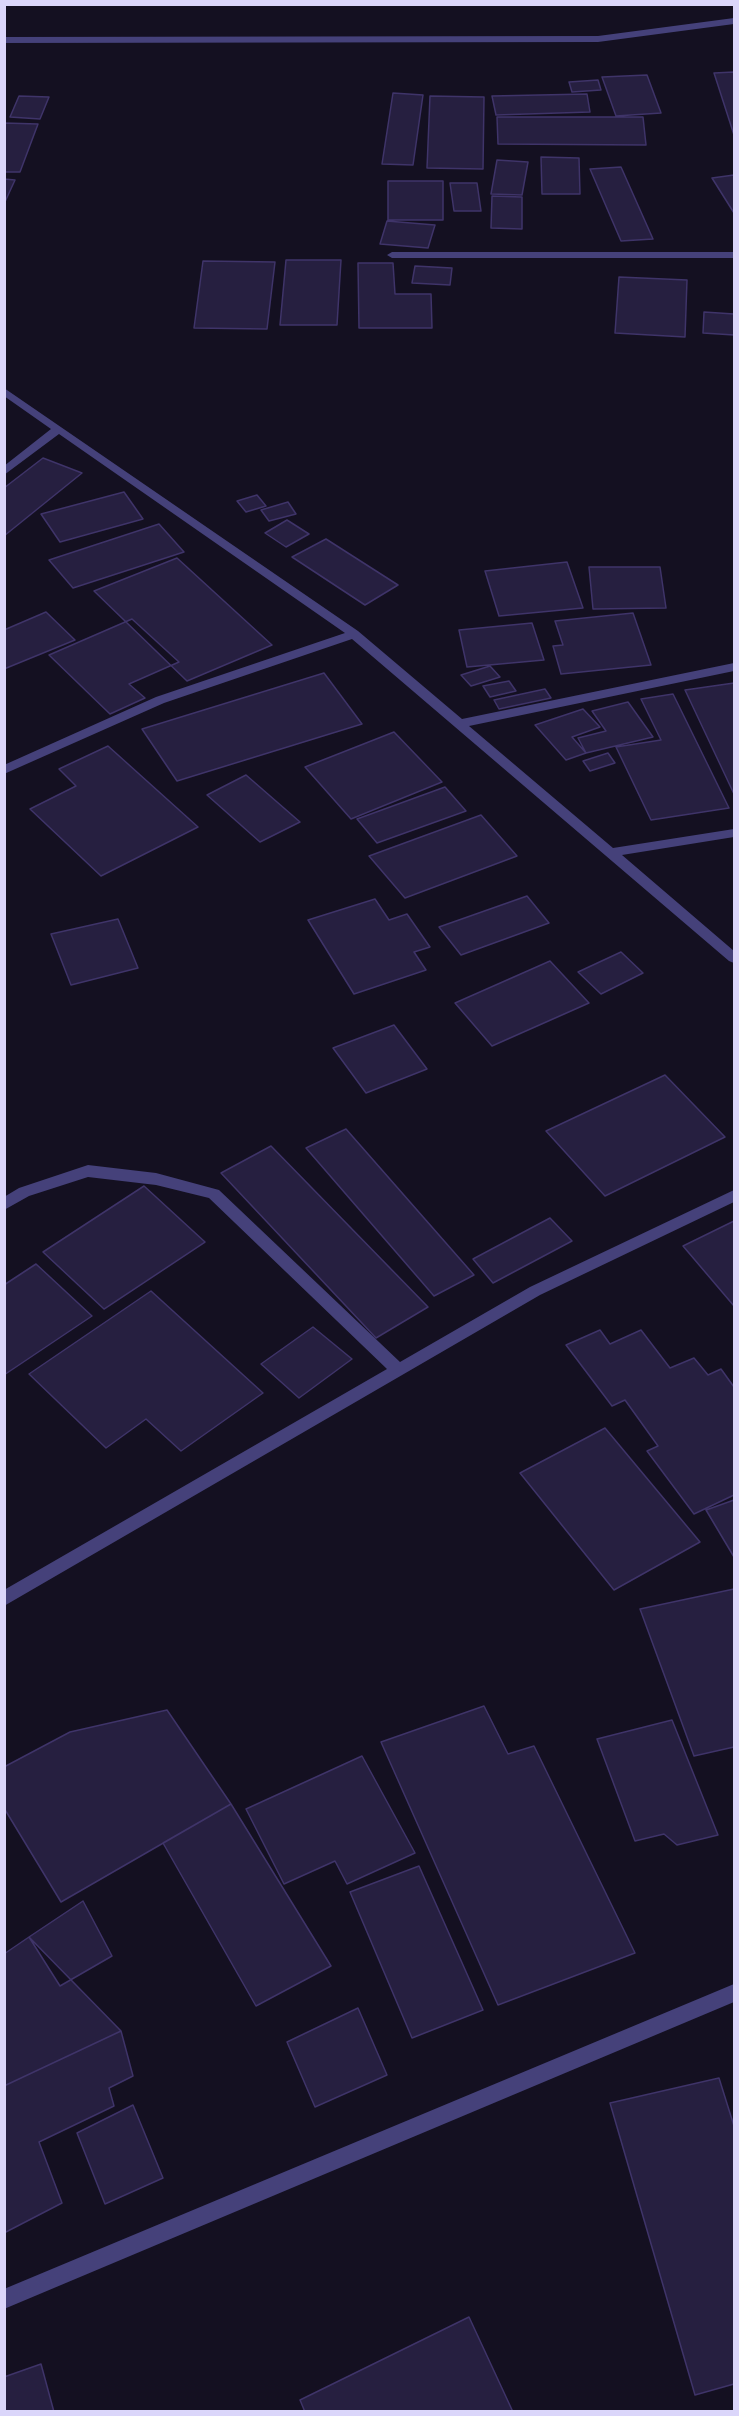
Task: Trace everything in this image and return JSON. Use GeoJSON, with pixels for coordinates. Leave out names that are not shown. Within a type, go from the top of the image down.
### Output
{"type":"FeatureCollection","features":[{"type":"Feature","properties":{"kind":"street"},"geometry":{"type":"LineString","coordinates":[[4,40],[598,39],[735,21]]}},
{"type":"Feature","properties":{"kind":"street"},"geometry":{"type":"LineString","coordinates":[[392,255],[735,255]]}},
{"type":"Feature","properties":{"kind":"street"},"geometry":{"type":"LineString","coordinates":[[4,391],[354,634],[735,958]]}},
{"type":"Feature","properties":{"kind":"street"},"geometry":{"type":"LineString","coordinates":[[4,472],[58,429]]}},
{"type":"Feature","properties":{"kind":"street"},"geometry":{"type":"LineString","coordinates":[[4,770],[160,700],[354,634]]}},
{"type":"Feature","properties":{"kind":"street"},"geometry":{"type":"LineString","coordinates":[[459,724],[735,667]]}},
{"type":"Feature","properties":{"kind":"street"},"geometry":{"type":"LineString","coordinates":[[610,853],[735,833]]}},
{"type":"Feature","properties":{"kind":"street"},"geometry":{"type":"LineString","coordinates":[[4,1205],[24,1192],[88,1171],[156,1179],[214,1194],[399,1371]]}},
{"type":"Feature","properties":{"kind":"street"},"geometry":{"type":"LineString","coordinates":[[4,1599],[535,1291],[735,1196]]}},
{"type":"Feature","properties":{"kind":"street"},"geometry":{"type":"LineString","coordinates":[[4,2299],[735,1993]]}},
{"type":"Feature","properties":{"kind":"building"},"geometry":{"type":"Polygon","coordinates":[[[734,72],[734,135],[714,73],[734,72]]]}},
{"type":"Feature","properties":{"kind":"building"},"geometry":{"type":"Polygon","coordinates":[[[647,75],[661,113],[616,116],[602,77],[647,75]]]}},
{"type":"Feature","properties":{"kind":"building"},"geometry":{"type":"Polygon","coordinates":[[[598,80],[601,90],[572,92],[569,82],[598,80]]]}},
{"type":"Feature","properties":{"kind":"building"},"geometry":{"type":"Polygon","coordinates":[[[393,93],[423,95],[413,165],[382,164],[393,93]]]}},
{"type":"Feature","properties":{"kind":"building"},"geometry":{"type":"Polygon","coordinates":[[[587,94],[590,112],[496,115],[492,96],[587,94]]]}},
{"type":"Feature","properties":{"kind":"building"},"geometry":{"type":"Polygon","coordinates":[[[19,96],[49,97],[40,119],[10,117],[19,96]]]}},
{"type":"Feature","properties":{"kind":"building"},"geometry":{"type":"Polygon","coordinates":[[[430,96],[484,97],[483,169],[427,168],[430,96]]]}},
{"type":"Feature","properties":{"kind":"building"},"geometry":{"type":"Polygon","coordinates":[[[497,117],[643,117],[646,145],[498,144],[497,117]]]}},
{"type":"Feature","properties":{"kind":"building"},"geometry":{"type":"Polygon","coordinates":[[[4,123],[38,124],[20,172],[4,172],[4,123]]]}},
{"type":"Feature","properties":{"kind":"building"},"geometry":{"type":"Polygon","coordinates":[[[541,157],[579,158],[580,194],[542,194],[541,157]]]}},
{"type":"Feature","properties":{"kind":"building"},"geometry":{"type":"Polygon","coordinates":[[[497,160],[528,162],[522,195],[491,194],[497,160]]]}},
{"type":"Feature","properties":{"kind":"building"},"geometry":{"type":"Polygon","coordinates":[[[621,167],[653,239],[621,241],[590,169],[621,167]]]}},
{"type":"Feature","properties":{"kind":"building"},"geometry":{"type":"Polygon","coordinates":[[[734,175],[734,213],[712,178],[734,175]]]}},
{"type":"Feature","properties":{"kind":"building"},"geometry":{"type":"Polygon","coordinates":[[[4,179],[15,180],[4,204],[4,179]]]}},
{"type":"Feature","properties":{"kind":"building"},"geometry":{"type":"Polygon","coordinates":[[[388,181],[443,181],[443,220],[388,220],[388,181]]]}},
{"type":"Feature","properties":{"kind":"building"},"geometry":{"type":"Polygon","coordinates":[[[450,183],[477,183],[481,211],[454,211],[450,183]]]}},
{"type":"Feature","properties":{"kind":"building"},"geometry":{"type":"Polygon","coordinates":[[[492,196],[522,197],[522,229],[491,228],[492,196]]]}},
{"type":"Feature","properties":{"kind":"building"},"geometry":{"type":"Polygon","coordinates":[[[387,221],[435,225],[428,248],[380,244],[387,221]]]}},
{"type":"Feature","properties":{"kind":"building"},"geometry":{"type":"Polygon","coordinates":[[[286,260],[341,260],[337,325],[280,325],[286,260]]]}},
{"type":"Feature","properties":{"kind":"building"},"geometry":{"type":"Polygon","coordinates":[[[203,261],[275,262],[267,329],[194,328],[203,261]]]}},
{"type":"Feature","properties":{"kind":"building"},"geometry":{"type":"Polygon","coordinates":[[[358,263],[393,263],[395,294],[431,294],[432,328],[359,328],[358,263]]]}},
{"type":"Feature","properties":{"kind":"building"},"geometry":{"type":"Polygon","coordinates":[[[415,266],[452,268],[450,285],[412,283],[415,266]]]}},
{"type":"Feature","properties":{"kind":"building"},"geometry":{"type":"Polygon","coordinates":[[[619,277],[687,280],[685,337],[615,333],[619,277]]]}},
{"type":"Feature","properties":{"kind":"building"},"geometry":{"type":"Polygon","coordinates":[[[704,312],[734,314],[734,335],[703,333],[704,312]]]}},
{"type":"Feature","properties":{"kind":"building"},"geometry":{"type":"Polygon","coordinates":[[[43,458],[82,473],[4,536],[4,488],[43,458]]]}},
{"type":"Feature","properties":{"kind":"building"},"geometry":{"type":"Polygon","coordinates":[[[124,492],[143,519],[60,542],[41,514],[124,492]]]}},
{"type":"Feature","properties":{"kind":"building"},"geometry":{"type":"Polygon","coordinates":[[[257,495],[266,506],[246,512],[237,501],[257,495]]]}},
{"type":"Feature","properties":{"kind":"building"},"geometry":{"type":"Polygon","coordinates":[[[288,502],[296,514],[269,521],[261,510],[288,502]]]}},
{"type":"Feature","properties":{"kind":"building"},"geometry":{"type":"Polygon","coordinates":[[[287,520],[309,534],[286,547],[265,533],[287,520]]]}},
{"type":"Feature","properties":{"kind":"building"},"geometry":{"type":"Polygon","coordinates":[[[159,524],[184,552],[73,588],[49,560],[159,524]]]}},
{"type":"Feature","properties":{"kind":"building"},"geometry":{"type":"Polygon","coordinates":[[[326,539],[398,585],[365,605],[292,557],[326,539]]]}},
{"type":"Feature","properties":{"kind":"building"},"geometry":{"type":"Polygon","coordinates":[[[177,558],[272,645],[187,681],[94,591],[177,558]]]}},
{"type":"Feature","properties":{"kind":"building"},"geometry":{"type":"Polygon","coordinates":[[[567,562],[583,608],[499,616],[485,571],[567,562]]]}},
{"type":"Feature","properties":{"kind":"building"},"geometry":{"type":"Polygon","coordinates":[[[589,567],[660,567],[666,608],[593,609],[589,567]]]}},
{"type":"Feature","properties":{"kind":"building"},"geometry":{"type":"Polygon","coordinates":[[[46,612],[75,640],[4,669],[4,630],[46,612]]]}},
{"type":"Feature","properties":{"kind":"building"},"geometry":{"type":"Polygon","coordinates":[[[633,613],[651,665],[561,674],[553,646],[563,645],[555,621],[633,613]]]}},
{"type":"Feature","properties":{"kind":"building"},"geometry":{"type":"Polygon","coordinates":[[[132,619],[179,662],[129,684],[145,698],[110,714],[49,655],[132,619]]]}},
{"type":"Feature","properties":{"kind":"building"},"geometry":{"type":"Polygon","coordinates":[[[532,623],[544,660],[467,667],[459,630],[532,623]]]}},
{"type":"Feature","properties":{"kind":"building"},"geometry":{"type":"Polygon","coordinates":[[[490,666],[500,677],[471,686],[461,675],[490,666]]]}},
{"type":"Feature","properties":{"kind":"building"},"geometry":{"type":"Polygon","coordinates":[[[324,673],[362,724],[177,781],[142,729],[324,673]]]}},
{"type":"Feature","properties":{"kind":"building"},"geometry":{"type":"Polygon","coordinates":[[[509,681],[516,691],[490,697],[483,686],[509,681]]]}},
{"type":"Feature","properties":{"kind":"building"},"geometry":{"type":"Polygon","coordinates":[[[734,683],[734,794],[685,690],[734,683]]]}},
{"type":"Feature","properties":{"kind":"building"},"geometry":{"type":"Polygon","coordinates":[[[545,689],[551,698],[499,709],[494,700],[545,689]]]}},
{"type":"Feature","properties":{"kind":"building"},"geometry":{"type":"Polygon","coordinates":[[[673,694],[729,808],[651,820],[616,747],[661,740],[641,699],[673,694]]]}},
{"type":"Feature","properties":{"kind":"building"},"geometry":{"type":"Polygon","coordinates":[[[628,702],[653,737],[586,753],[578,738],[606,731],[592,711],[628,702]]]}},
{"type":"Feature","properties":{"kind":"building"},"geometry":{"type":"Polygon","coordinates":[[[583,709],[600,727],[572,737],[586,753],[566,760],[535,725],[583,709]]]}},
{"type":"Feature","properties":{"kind":"building"},"geometry":{"type":"Polygon","coordinates":[[[394,732],[442,782],[351,819],[305,767],[394,732]]]}},
{"type":"Feature","properties":{"kind":"building"},"geometry":{"type":"Polygon","coordinates":[[[108,746],[198,827],[101,876],[30,809],[76,786],[59,769],[108,746]]]}},
{"type":"Feature","properties":{"kind":"building"},"geometry":{"type":"Polygon","coordinates":[[[608,753],[615,763],[590,771],[583,761],[608,753]]]}},
{"type":"Feature","properties":{"kind":"building"},"geometry":{"type":"Polygon","coordinates":[[[246,775],[300,822],[260,842],[207,795],[246,775]]]}},
{"type":"Feature","properties":{"kind":"building"},"geometry":{"type":"Polygon","coordinates":[[[445,787],[466,811],[377,843],[357,819],[445,787]]]}},
{"type":"Feature","properties":{"kind":"building"},"geometry":{"type":"Polygon","coordinates":[[[481,815],[517,856],[405,898],[369,856],[481,815]]]}},
{"type":"Feature","properties":{"kind":"building"},"geometry":{"type":"Polygon","coordinates":[[[527,896],[549,923],[461,955],[439,927],[527,896]]]}},
{"type":"Feature","properties":{"kind":"building"},"geometry":{"type":"Polygon","coordinates":[[[375,899],[389,920],[407,914],[430,947],[414,952],[426,970],[354,994],[308,920],[375,899]]]}},
{"type":"Feature","properties":{"kind":"building"},"geometry":{"type":"Polygon","coordinates":[[[118,919],[138,968],[71,985],[51,934],[118,919]]]}},
{"type":"Feature","properties":{"kind":"building"},"geometry":{"type":"Polygon","coordinates":[[[621,952],[643,973],[601,994],[578,972],[621,952]]]}},
{"type":"Feature","properties":{"kind":"building"},"geometry":{"type":"Polygon","coordinates":[[[550,961],[589,1003],[492,1046],[455,1003],[550,961]]]}},
{"type":"Feature","properties":{"kind":"building"},"geometry":{"type":"Polygon","coordinates":[[[394,1025],[427,1069],[366,1093],[333,1048],[394,1025]]]}},
{"type":"Feature","properties":{"kind":"building"},"geometry":{"type":"Polygon","coordinates":[[[665,1075],[725,1137],[605,1196],[546,1131],[665,1075]]]}},
{"type":"Feature","properties":{"kind":"building"},"geometry":{"type":"Polygon","coordinates":[[[346,1129],[474,1275],[434,1296],[306,1148],[346,1129]]]}},
{"type":"Feature","properties":{"kind":"building"},"geometry":{"type":"Polygon","coordinates":[[[271,1146],[428,1307],[376,1338],[221,1173],[271,1146]]]}},
{"type":"Feature","properties":{"kind":"building"},"geometry":{"type":"Polygon","coordinates":[[[144,1186],[205,1242],[104,1309],[43,1252],[144,1186]]]}},
{"type":"Feature","properties":{"kind":"building"},"geometry":{"type":"Polygon","coordinates":[[[550,1218],[572,1241],[493,1283],[473,1259],[550,1218]]]}},
{"type":"Feature","properties":{"kind":"building"},"geometry":{"type":"Polygon","coordinates":[[[734,1221],[734,1306],[683,1246],[734,1221]]]}},
{"type":"Feature","properties":{"kind":"building"},"geometry":{"type":"Polygon","coordinates":[[[36,1264],[92,1316],[4,1375],[4,1285],[36,1264]]]}},
{"type":"Feature","properties":{"kind":"building"},"geometry":{"type":"Polygon","coordinates":[[[151,1291],[263,1393],[181,1451],[146,1419],[106,1448],[29,1374],[151,1291]]]}},
{"type":"Feature","properties":{"kind":"building"},"geometry":{"type":"Polygon","coordinates":[[[313,1327],[352,1359],[299,1398],[261,1364],[313,1327]]]}},
{"type":"Feature","properties":{"kind":"building"},"geometry":{"type":"Polygon","coordinates":[[[600,1330],[610,1344],[641,1330],[670,1368],[694,1358],[708,1375],[721,1369],[734,1387],[734,1495],[694,1514],[647,1451],[658,1446],[625,1400],[612,1406],[566,1345],[600,1330]]]}},
{"type":"Feature","properties":{"kind":"building"},"geometry":{"type":"Polygon","coordinates":[[[605,1428],[700,1542],[614,1590],[520,1473],[605,1428]]]}},
{"type":"Feature","properties":{"kind":"building"},"geometry":{"type":"Polygon","coordinates":[[[734,1500],[734,1557],[706,1510],[734,1500]]]}},
{"type":"Feature","properties":{"kind":"building"},"geometry":{"type":"Polygon","coordinates":[[[734,1589],[734,1747],[694,1756],[640,1609],[734,1589]]]}},
{"type":"Feature","properties":{"kind":"building"},"geometry":{"type":"Polygon","coordinates":[[[484,1706],[508,1754],[534,1746],[635,1953],[498,2005],[381,1742],[484,1706]]]}},
{"type":"Feature","properties":{"kind":"building"},"geometry":{"type":"Polygon","coordinates":[[[167,1710],[231,1804],[61,1902],[4,1808],[4,1767],[70,1732],[167,1710]]]}},
{"type":"Feature","properties":{"kind":"building"},"geometry":{"type":"Polygon","coordinates":[[[672,1720],[718,1835],[677,1845],[664,1834],[635,1841],[597,1739],[672,1720]]]}},
{"type":"Feature","properties":{"kind":"building"},"geometry":{"type":"Polygon","coordinates":[[[362,1756],[415,1853],[347,1884],[335,1861],[284,1884],[246,1809],[362,1756]]]}},
{"type":"Feature","properties":{"kind":"building"},"geometry":{"type":"Polygon","coordinates":[[[231,1804],[331,1966],[256,2006],[163,1843],[231,1804]]]}},
{"type":"Feature","properties":{"kind":"building"},"geometry":{"type":"Polygon","coordinates":[[[419,1866],[483,2010],[412,2038],[350,1892],[419,1866]]]}},
{"type":"Feature","properties":{"kind":"building"},"geometry":{"type":"Polygon","coordinates":[[[83,1901],[112,1956],[60,1986],[29,1937],[83,1901]]]}},
{"type":"Feature","properties":{"kind":"building"},"geometry":{"type":"Polygon","coordinates":[[[29,1937],[121,2031],[4,2086],[4,1954],[29,1937]]]}},
{"type":"Feature","properties":{"kind":"building"},"geometry":{"type":"Polygon","coordinates":[[[358,2008],[387,2075],[315,2107],[287,2042],[358,2008]]]}},
{"type":"Feature","properties":{"kind":"building"},"geometry":{"type":"Polygon","coordinates":[[[121,2031],[133,2076],[109,2088],[114,2106],[39,2142],[62,2203],[4,2233],[4,2086],[121,2031]]]}},
{"type":"Feature","properties":{"kind":"building"},"geometry":{"type":"Polygon","coordinates":[[[719,2078],[734,2126],[734,2384],[695,2395],[610,2103],[719,2078]]]}},
{"type":"Feature","properties":{"kind":"building"},"geometry":{"type":"Polygon","coordinates":[[[133,2105],[163,2178],[105,2204],[77,2133],[133,2105]]]}},
{"type":"Feature","properties":{"kind":"building"},"geometry":{"type":"Polygon","coordinates":[[[469,2317],[513,2412],[305,2412],[300,2400],[469,2317]]]}},
{"type":"Feature","properties":{"kind":"building"},"geometry":{"type":"Polygon","coordinates":[[[41,2364],[54,2412],[4,2412],[4,2377],[41,2364]]]}}]}
